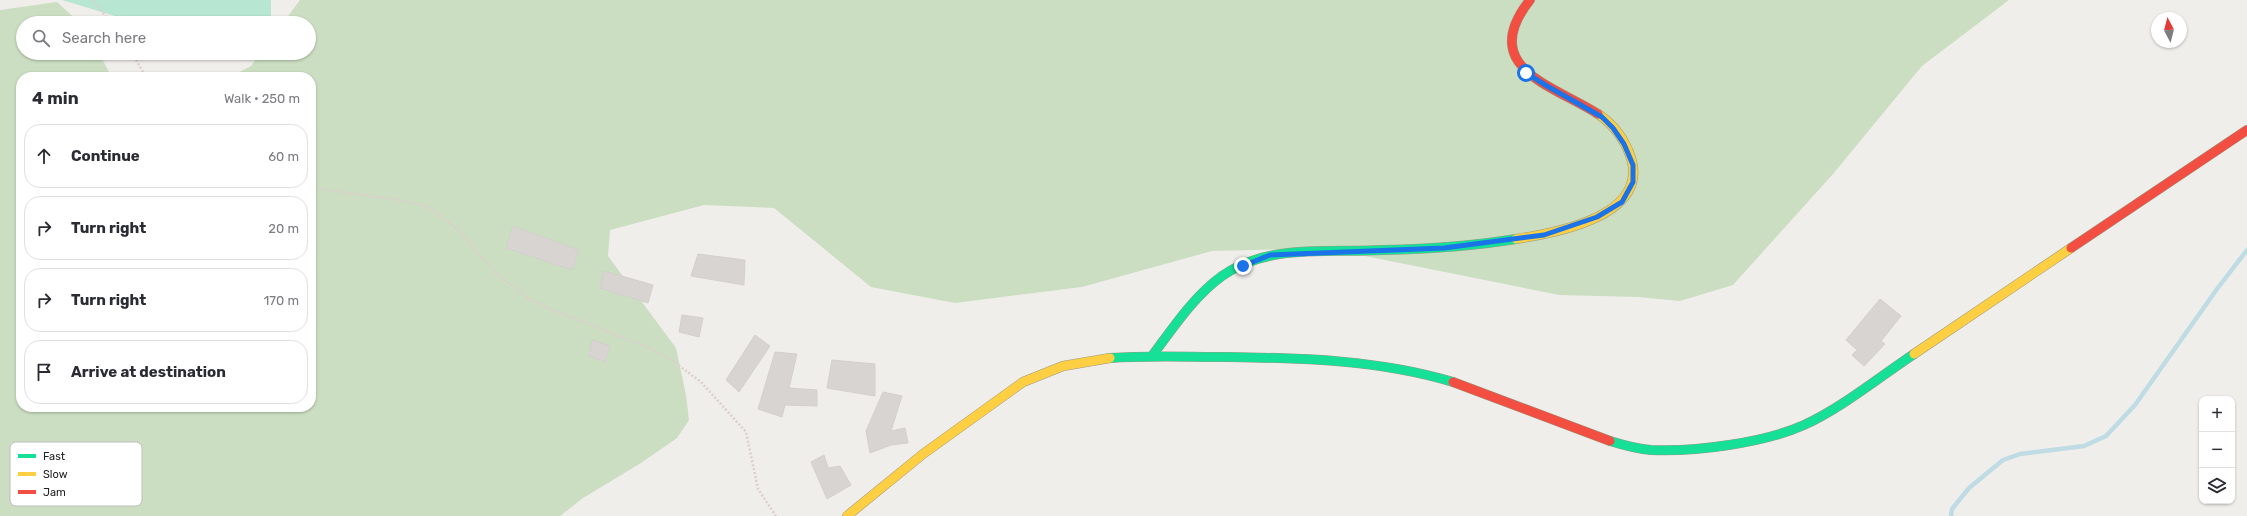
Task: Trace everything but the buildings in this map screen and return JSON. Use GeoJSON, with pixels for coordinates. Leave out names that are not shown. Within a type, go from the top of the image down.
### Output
{"type":"FeatureCollection","features":[{"type":"Feature","properties":{"kind":"street"},"geometry":{"type":"LineString","coordinates":[[1152,356],[1201,295],[1222,276],[1270,255],[1444,248],[1544,235],[1597,217],[1622,202],[1633,182],[1633,165],[1624,144],[1613,128],[1602,117],[1526,73],[1514,57],[1511,37],[1515,23],[1530,0]]}},
{"type":"Feature","properties":{"kind":"street"},"geometry":{"type":"LineString","coordinates":[[847,516],[953,432],[1018,384],[1043,372],[1087,359],[1152,356],[1321,359],[1387,367],[1440,378],[1479,390],[1600,437],[1637,449],[1673,449],[1719,445],[1760,438],[1803,426],[1846,400],[2247,130]]}},
{"type":"Feature","properties":{"kind":"path"},"geometry":{"type":"LineString","coordinates":[[92,0],[105,16]]}},
{"type":"Feature","properties":{"kind":"path"},"geometry":{"type":"LineString","coordinates":[[136,60],[143,72]]}},
{"type":"Feature","properties":{"kind":"path"},"geometry":{"type":"LineString","coordinates":[[316,189],[394,198],[423,205],[434,211],[457,229],[496,273],[528,298],[548,308],[652,349],[670,359],[701,382],[746,432],[758,489],[776,516]]}},
{"type":"Feature","properties":{"kind":"green space"},"geometry":{"type":"Polygon","coordinates":[[[62,0],[271,0],[271,16],[115,16],[62,0]]]}},
{"type":"Feature","properties":{"kind":"green space"},"geometry":{"type":"Polygon","coordinates":[[[300,0],[2009,0],[1922,66],[1833,174],[1733,285],[1680,301],[1638,297],[1559,295],[1325,248],[1212,251],[1082,287],[955,303],[871,287],[774,208],[704,205],[610,230],[608,256],[676,348],[686,395],[689,420],[677,438],[641,463],[583,498],[560,516],[0,516],[0,10],[57,2],[72,16],[16,16],[16,60],[103,60],[109,72],[16,72],[16,412],[316,412],[316,72],[240,72],[251,66],[255,60],[316,60],[316,16],[288,16],[300,0]]]}},
{"type":"Feature","properties":{"kind":"waterway"},"geometry":{"type":"LineString","coordinates":[[1951,516],[1952,509],[1969,488],[2003,460],[2020,454],[2084,446],[2106,436],[2135,405],[2217,289],[2247,250]]}},
{"type":"Feature","properties":{"kind":"traffic: fast"},"geometry":{"type":"LineString","coordinates":[[1152,356],[1184,313],[1202,293],[1222,276],[1259,258],[1300,252],[1400,250],[1483,244],[1516,239]]}},
{"type":"Feature","properties":{"kind":"traffic: fast"},"geometry":{"type":"LineString","coordinates":[[1610,441],[1641,449],[1669,450],[1708,448],[1769,437],[1804,425],[1832,410],[1914,354]]}},
{"type":"Feature","properties":{"kind":"traffic: fast"},"geometry":{"type":"LineString","coordinates":[[1110,358],[1169,356],[1256,357],[1313,360],[1398,369],[1453,382]]}},
{"type":"Feature","properties":{"kind":"traffic: slow"},"geometry":{"type":"LineString","coordinates":[[1516,239],[1553,232],[1575,226],[1595,218],[1613,208],[1626,194],[1633,178],[1631,158],[1618,133],[1598,114]]}},
{"type":"Feature","properties":{"kind":"traffic: slow"},"geometry":{"type":"LineString","coordinates":[[1914,354],[2071,248]]}},
{"type":"Feature","properties":{"kind":"traffic: slow"},"geometry":{"type":"LineString","coordinates":[[847,516],[923,454],[1023,382],[1063,366],[1110,358]]}},
{"type":"Feature","properties":{"kind":"traffic: jam"},"geometry":{"type":"LineString","coordinates":[[1530,0],[1516,23],[1512,43],[1516,59],[1528,72],[1543,84],[1598,114]]}},
{"type":"Feature","properties":{"kind":"traffic: jam"},"geometry":{"type":"LineString","coordinates":[[2071,248],[2247,130]]}},
{"type":"Feature","properties":{"kind":"traffic: jam"},"geometry":{"type":"LineString","coordinates":[[1453,382],[1610,441]]}},
{"type":"Feature","properties":{"kind":"route"},"geometry":{"type":"LineString","coordinates":[[1243,266],[1270,255],[1444,248],[1544,235],[1572,227],[1597,217],[1622,202],[1633,182],[1633,165],[1624,144],[1613,128],[1602,117],[1526,73]]}}]}
